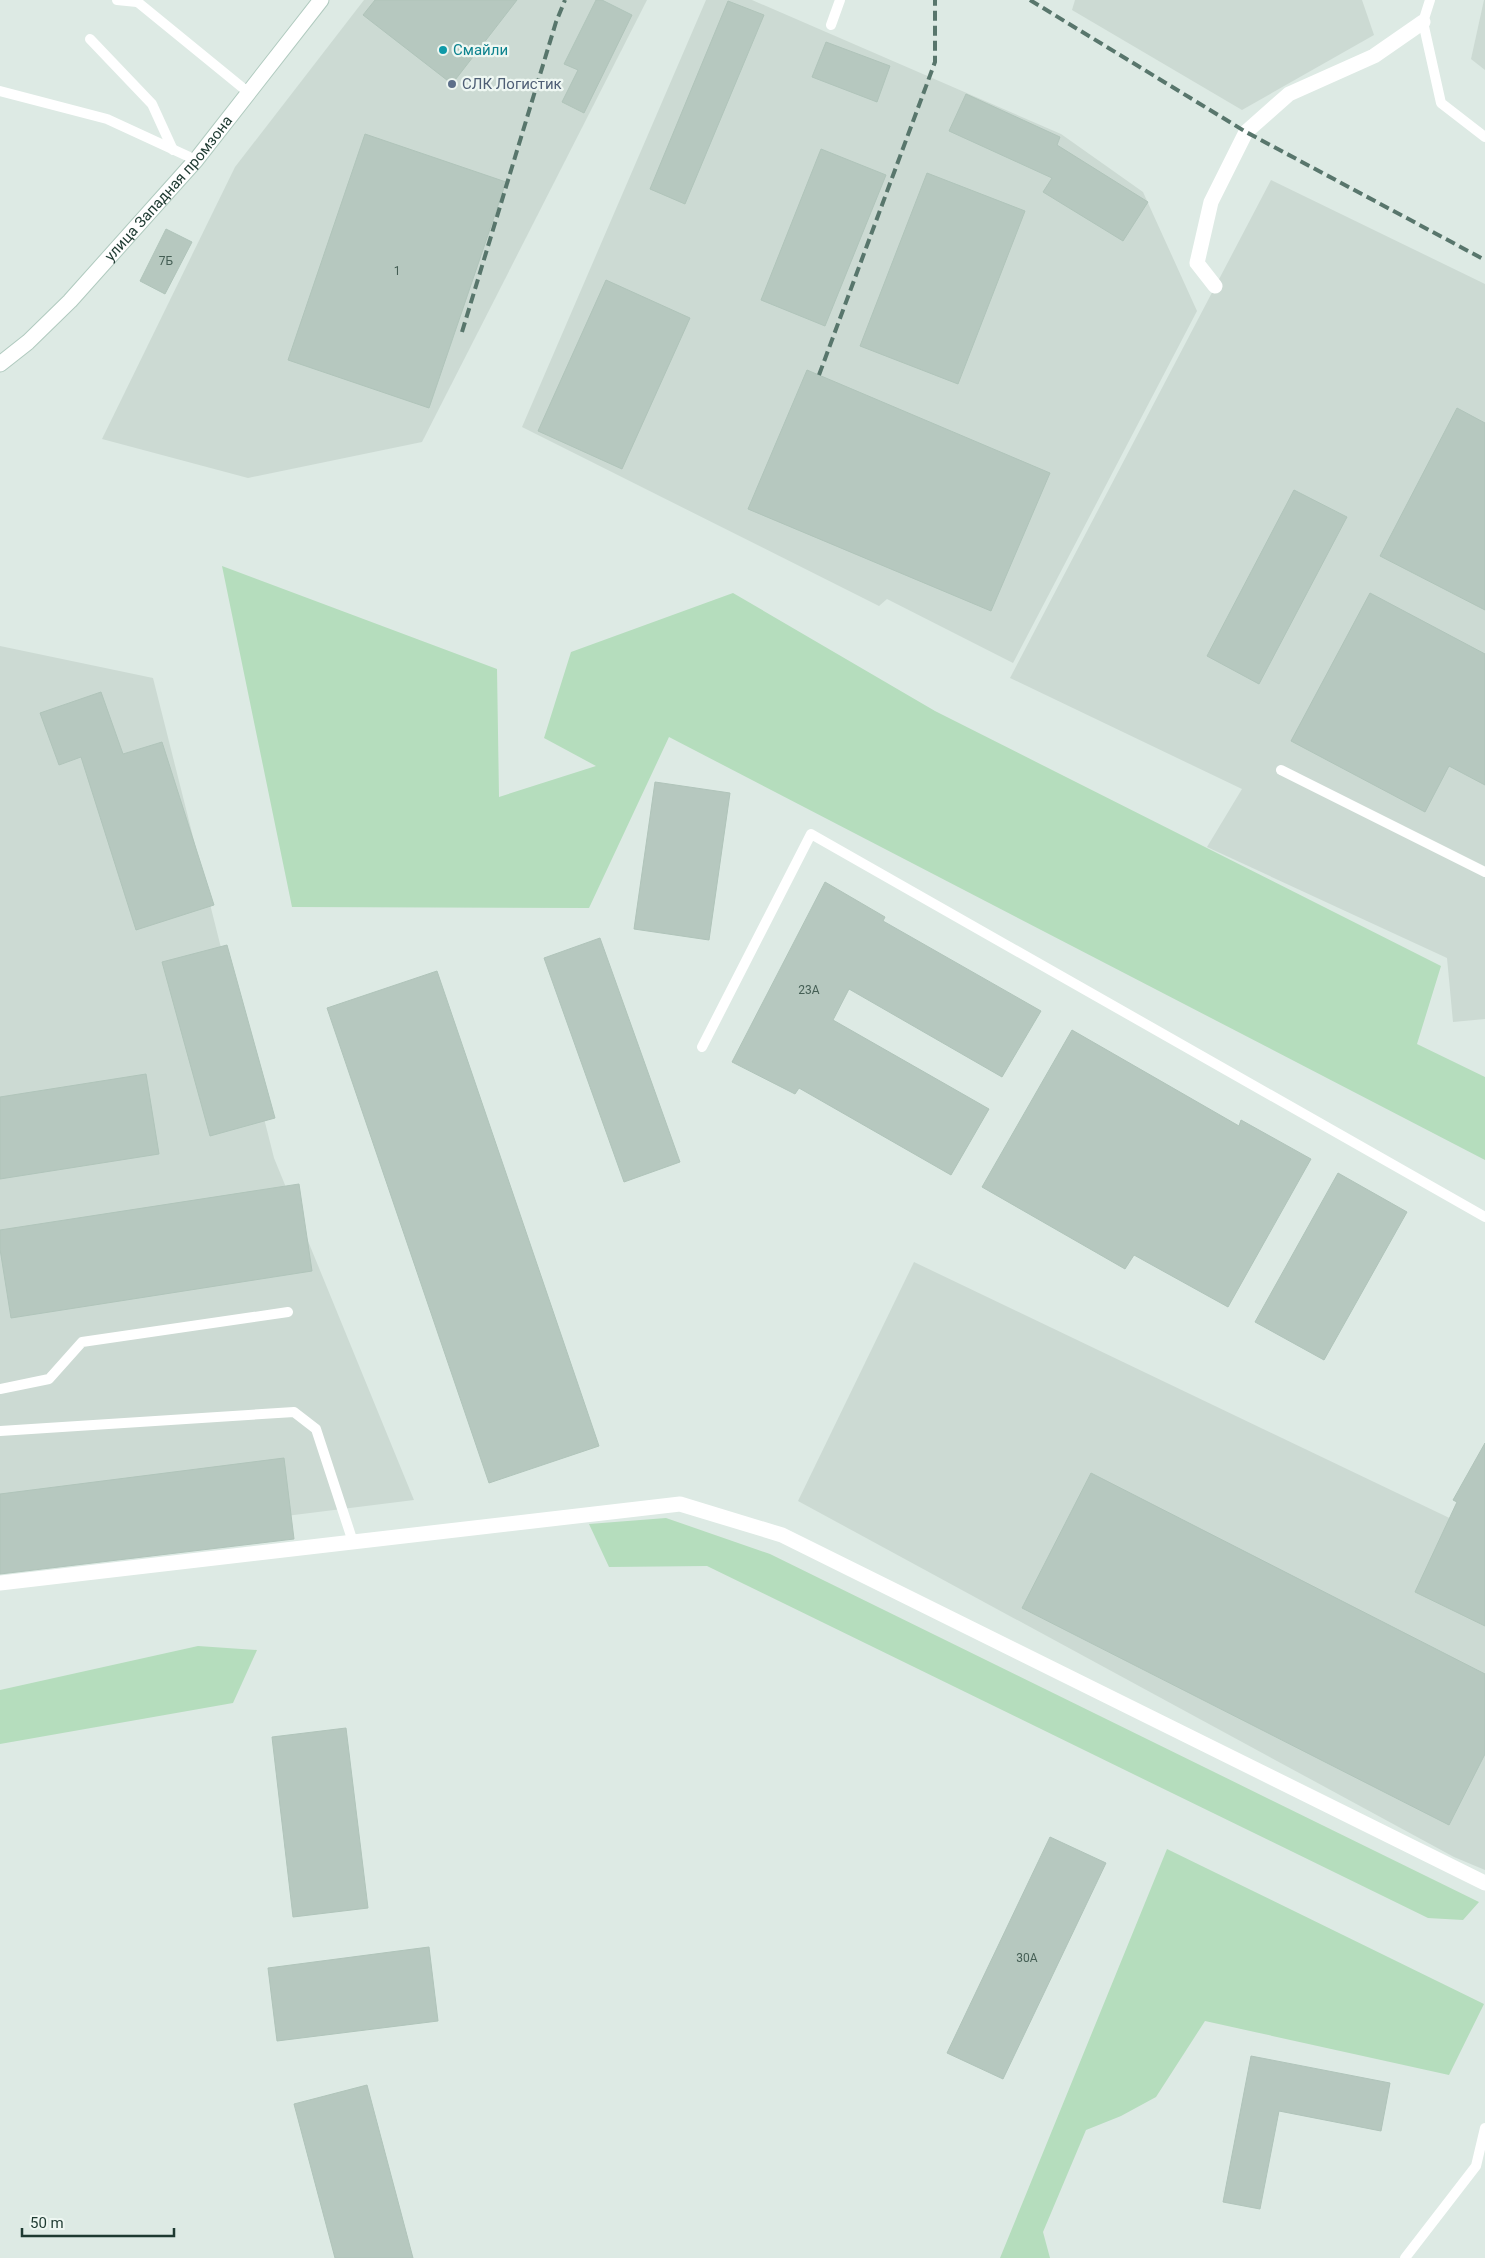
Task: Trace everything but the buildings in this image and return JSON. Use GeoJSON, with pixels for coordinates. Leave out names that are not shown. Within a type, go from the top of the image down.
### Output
{"type":"FeatureCollection","features":[{"type":"Feature","properties":{"kind":"street","name":"улица Западная промзона"},"geometry":{"type":"LineString","coordinates":[[0,364],[28,342],[70,301],[196,160],[321,0]]}},
{"type":"Feature","properties":{"kind":"street"},"geometry":{"type":"LineString","coordinates":[[1215,286],[1197,263],[1211,202],[1246,132],[1290,94],[1374,56],[1423,22]]}},
{"type":"Feature","properties":{"kind":"street"},"geometry":{"type":"LineString","coordinates":[[0,1583],[680,1504],[782,1535],[1485,1883]]}},
{"type":"Feature","properties":{"kind":"lane"},"geometry":{"type":"LineString","coordinates":[[117,0],[136,1],[249,93]]}},
{"type":"Feature","properties":{"kind":"lane"},"geometry":{"type":"LineString","coordinates":[[831,25],[840,0]]}},
{"type":"Feature","properties":{"kind":"lane"},"geometry":{"type":"LineString","coordinates":[[1430,0],[1423,22],[1441,103],[1485,137]]}},
{"type":"Feature","properties":{"kind":"lane"},"geometry":{"type":"LineString","coordinates":[[90,38],[152,104],[173,150]]}},
{"type":"Feature","properties":{"kind":"lane"},"geometry":{"type":"LineString","coordinates":[[0,91],[107,119],[196,160]]}},
{"type":"Feature","properties":{"kind":"lane"},"geometry":{"type":"LineString","coordinates":[[1281,770],[1485,872]]}},
{"type":"Feature","properties":{"kind":"lane"},"geometry":{"type":"LineString","coordinates":[[702,1047],[811,834],[1485,1217]]}},
{"type":"Feature","properties":{"kind":"lane"},"geometry":{"type":"LineString","coordinates":[[0,1389],[49,1379],[82,1342],[288,1312]]}},
{"type":"Feature","properties":{"kind":"lane"},"geometry":{"type":"LineString","coordinates":[[0,1431],[294,1412],[316,1429],[353,1542]]}},
{"type":"Feature","properties":{"kind":"lane"},"geometry":{"type":"LineString","coordinates":[[1405,2258],[1476,2166],[1485,2128]]}},
{"type":"Feature","properties":{"kind":"shaded area"},"geometry":{"type":"Polygon","coordinates":[[[364,0],[647,0],[422,442],[248,478],[102,439],[235,167],[364,0]]]}},
{"type":"Feature","properties":{"kind":"shaded area"},"geometry":{"type":"Polygon","coordinates":[[[706,0],[752,0],[1061,134],[1143,192],[1197,311],[1013,663],[887,599],[879,606],[522,427],[706,0]]]}},
{"type":"Feature","properties":{"kind":"shaded area"},"geometry":{"type":"Polygon","coordinates":[[[1075,0],[1362,0],[1374,35],[1242,110],[1072,10],[1075,0]]]}},
{"type":"Feature","properties":{"kind":"shaded area"},"geometry":{"type":"Polygon","coordinates":[[[1485,0],[1485,70],[1471,59],[1485,0]]]}},
{"type":"Feature","properties":{"kind":"shaded area"},"geometry":{"type":"Polygon","coordinates":[[[1271,180],[1485,284],[1485,1019],[1453,1022],[1447,958],[1207,847],[1242,789],[1010,678],[1271,180]]]}},
{"type":"Feature","properties":{"kind":"shaded area"},"geometry":{"type":"Polygon","coordinates":[[[0,646],[153,678],[274,1158],[414,1500],[0,1552],[0,646]]]}},
{"type":"Feature","properties":{"kind":"shaded area"},"geometry":{"type":"Polygon","coordinates":[[[914,1262],[1485,1535],[1485,1870],[1454,1857],[798,1501],[914,1262]]]}},
{"type":"Feature","properties":{"kind":"green space"},"geometry":{"type":"Polygon","coordinates":[[[222,566],[497,669],[499,797],[596,766],[544,738],[571,652],[733,593],[935,711],[1441,966],[1417,1044],[1485,1077],[1485,1160],[669,737],[589,908],[292,907],[222,566]]]}},
{"type":"Feature","properties":{"kind":"green space"},"geometry":{"type":"Polygon","coordinates":[[[666,1518],[770,1554],[1479,1902],[1463,1920],[1428,1918],[707,1566],[609,1567],[589,1524],[666,1518]]]}},
{"type":"Feature","properties":{"kind":"green space"},"geometry":{"type":"Polygon","coordinates":[[[198,1646],[257,1650],[233,1703],[0,1744],[0,1690],[198,1646]]]}},
{"type":"Feature","properties":{"kind":"green space"},"geometry":{"type":"Polygon","coordinates":[[[1167,1849],[1484,2004],[1449,2075],[1205,2021],[1156,2097],[1121,2116],[1086,2130],[1043,2232],[1050,2258],[1000,2258],[1167,1849]]]}},
{"type":"Feature","properties":{"kind":"railway"},"geometry":{"type":"LineString","coordinates":[[462,332],[556,22],[565,0]]}},
{"type":"Feature","properties":{"kind":"railway"},"geometry":{"type":"LineString","coordinates":[[819,375],[935,62],[935,0]]}},
{"type":"Feature","properties":{"kind":"railway"},"geometry":{"type":"LineString","coordinates":[[1030,0],[1246,132],[1485,260]]}},
{"type":"Feature","properties":{"kind":"place","name":"Смайли"},"geometry":{"type":"Point","coordinates":[443,50]}},
{"type":"Feature","properties":{"kind":"place","name":"СЛК Логистик"},"geometry":{"type":"Point","coordinates":[452,84]}}]}
